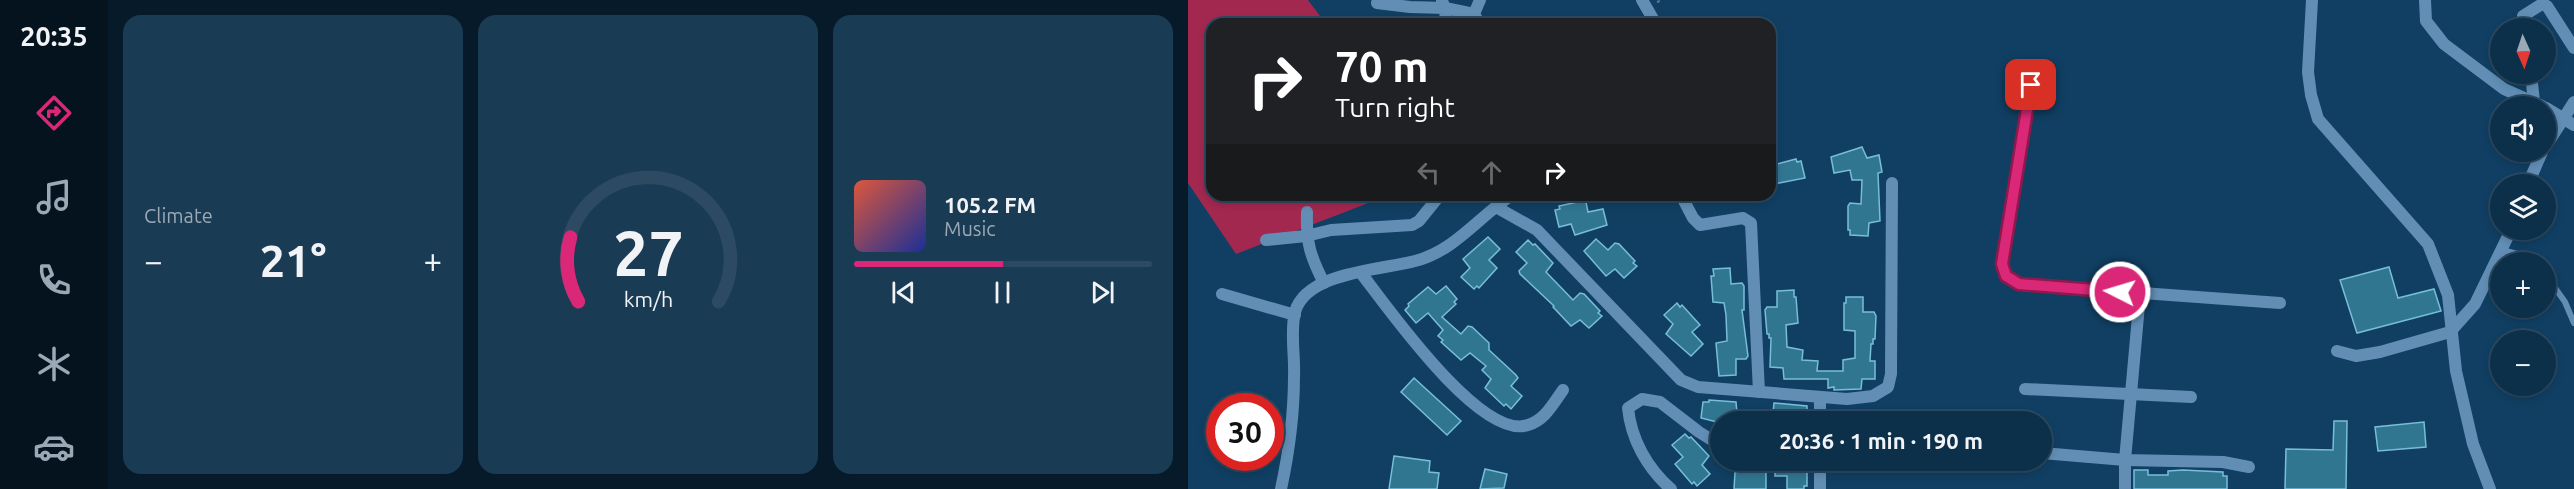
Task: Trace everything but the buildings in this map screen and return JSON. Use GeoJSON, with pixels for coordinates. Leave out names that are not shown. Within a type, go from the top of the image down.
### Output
{"type":"FeatureCollection","features":[{"type":"Feature","properties":{"kind":"street"},"geometry":{"type":"LineString","coordinates":[[1477,18],[1479,0]]}},
{"type":"Feature","properties":{"kind":"street"},"geometry":{"type":"LineString","coordinates":[[1642,0],[1652,18]]}},
{"type":"Feature","properties":{"kind":"street"},"geometry":{"type":"LineString","coordinates":[[2312,0],[2308,72],[2311,95],[2318,119],[2428,244],[2448,295],[2450,332],[2468,424],[2490,489]]}},
{"type":"Feature","properties":{"kind":"street"},"geometry":{"type":"LineString","coordinates":[[2425,0],[2426,21],[2444,44],[2504,89],[2519,96]]}},
{"type":"Feature","properties":{"kind":"street"},"geometry":{"type":"LineString","coordinates":[[1377,3],[1410,7],[1443,4],[1475,18]]}},
{"type":"Feature","properties":{"kind":"street"},"geometry":{"type":"LineString","coordinates":[[2523,16],[2542,4],[2547,6],[2574,48]]}},
{"type":"Feature","properties":{"kind":"street"},"geometry":{"type":"LineString","coordinates":[[2031,85],[2002,264],[2006,276],[2019,284],[2280,303]]}},
{"type":"Feature","properties":{"kind":"street"},"geometry":{"type":"LineString","coordinates":[[2556,129],[2563,117],[2571,110],[2574,102]]}},
{"type":"Feature","properties":{"kind":"street"},"geometry":{"type":"LineString","coordinates":[[2556,114],[2574,125]]}},
{"type":"Feature","properties":{"kind":"street"},"geometry":{"type":"LineString","coordinates":[[1496,207],[1537,230],[1681,380],[1698,387],[1847,399],[1873,396],[1888,387],[1891,374],[1892,183]]}},
{"type":"Feature","properties":{"kind":"street"},"geometry":{"type":"LineString","coordinates":[[1266,240],[1306,236],[1331,230],[1412,225],[1419,221],[1435,201]]}},
{"type":"Feature","properties":{"kind":"street"},"geometry":{"type":"LineString","coordinates":[[1281,489],[1290,447],[1295,315],[1299,302],[1308,292],[1324,283],[1418,261],[1440,252],[1504,201]]}},
{"type":"Feature","properties":{"kind":"street"},"geometry":{"type":"LineString","coordinates":[[1685,201],[1700,225],[1743,218],[1751,223],[1759,392]]}},
{"type":"Feature","properties":{"kind":"street"},"geometry":{"type":"LineString","coordinates":[[1307,212],[1306,236],[1310,258],[1324,283]]}},
{"type":"Feature","properties":{"kind":"street"},"geometry":{"type":"LineString","coordinates":[[2337,351],[2356,356],[2380,352],[2450,332],[2475,304],[2506,240]]}},
{"type":"Feature","properties":{"kind":"street"},"geometry":{"type":"LineString","coordinates":[[1361,273],[1447,379],[1484,413],[1502,422],[1526,426],[1541,419],[1563,390]]}},
{"type":"Feature","properties":{"kind":"street"},"geometry":{"type":"LineString","coordinates":[[1222,294],[1295,315]]}},
{"type":"Feature","properties":{"kind":"street"},"geometry":{"type":"LineString","coordinates":[[2125,489],[2125,460],[2140,294]]}},
{"type":"Feature","properties":{"kind":"street"},"geometry":{"type":"LineString","coordinates":[[2025,389],[2191,397]]}},
{"type":"Feature","properties":{"kind":"street"},"geometry":{"type":"LineString","coordinates":[[1820,397],[1820,411]]}},
{"type":"Feature","properties":{"kind":"street"},"geometry":{"type":"LineString","coordinates":[[1671,489],[1647,461],[1630,427],[1628,408],[1642,399],[1660,402],[1710,439]]}},
{"type":"Feature","properties":{"kind":"street"},"geometry":{"type":"LineString","coordinates":[[2052,454],[2125,460],[2223,462],[2249,467]]}},
{"type":"Feature","properties":{"kind":"street"},"geometry":{"type":"LineString","coordinates":[[1820,471],[1820,489]]}},
{"type":"Feature","properties":{"kind":"lane"},"geometry":{"type":"LineString","coordinates":[[2502,250],[2510,252]]}},
{"type":"Feature","properties":{"kind":"lane"},"geometry":{"type":"LineString","coordinates":[[2556,289],[2565,302],[2574,323]]}},
{"type":"Feature","properties":{"kind":"shaded area"},"geometry":{"type":"Polygon","coordinates":[[[1188,0],[1308,0],[1322,18],[1206,18],[1206,201],[1373,201],[1236,254],[1188,183],[1188,0]]]}},
{"type":"Feature","properties":{"kind":"route"},"geometry":{"type":"LineString","coordinates":[[2031,85],[2002,264],[2006,276],[2019,284],[2120,292]]}}]}
